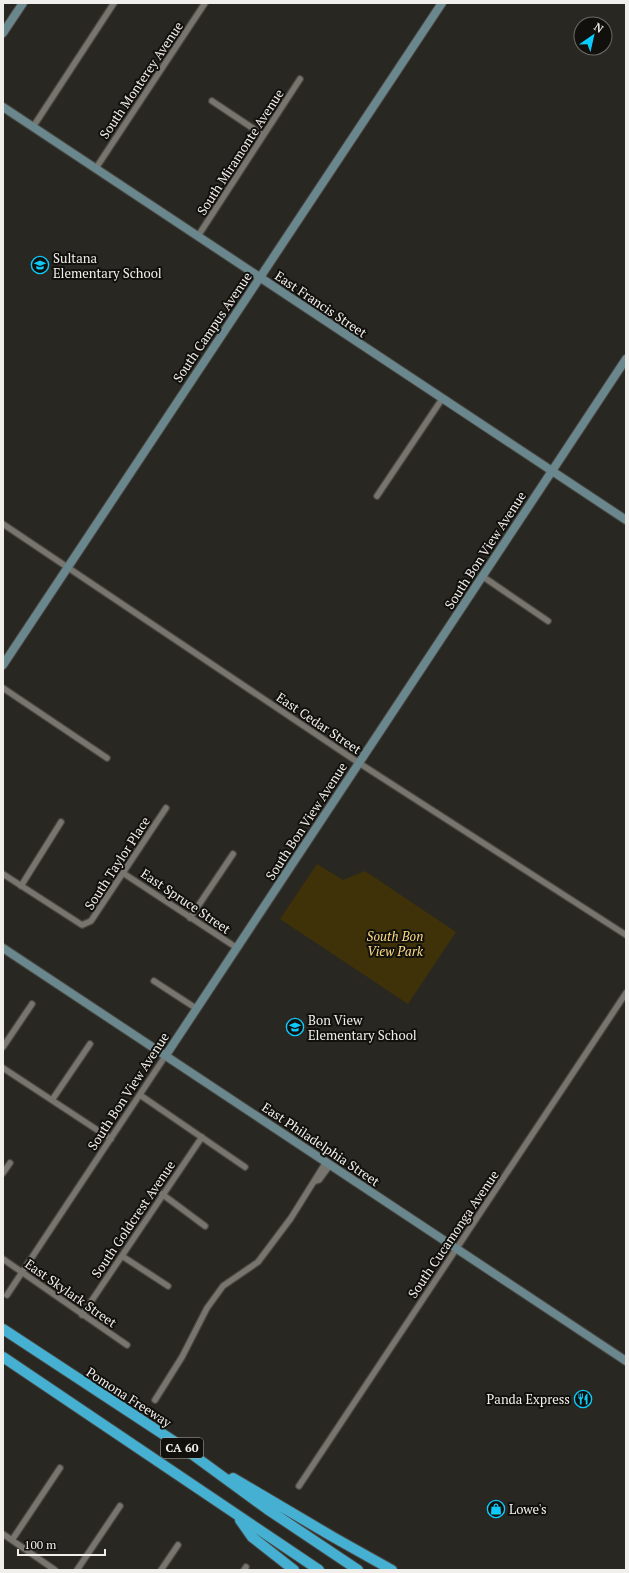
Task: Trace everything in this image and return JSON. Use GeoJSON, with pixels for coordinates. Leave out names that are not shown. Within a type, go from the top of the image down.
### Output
{"type":"FeatureCollection","features":[{"type":"Feature","properties":{"kind":"highway","name":"Pomona Freeway"},"geometry":{"type":"LineString","coordinates":[[3,1329],[178,1444],[267,1509],[358,1570]]}},
{"type":"Feature","properties":{"kind":"highway","name":"CA 60"},"geometry":{"type":"LineString","coordinates":[[3,1357],[319,1570]]}},
{"type":"Feature","properties":{"kind":"highway"},"geometry":{"type":"LineString","coordinates":[[178,1444],[333,1537],[392,1570]]}},
{"type":"Feature","properties":{"kind":"highway"},"geometry":{"type":"LineString","coordinates":[[235,1514],[252,1537],[294,1570]]}},
{"type":"Feature","properties":{"kind":"street"},"geometry":{"type":"LineString","coordinates":[[3,33],[23,3]]}},
{"type":"Feature","properties":{"kind":"street"},"geometry":{"type":"LineString","coordinates":[[33,126],[114,3]]}},
{"type":"Feature","properties":{"kind":"street","name":"South Monterey Avenue"},"geometry":{"type":"LineString","coordinates":[[96,168],[205,3]]}},
{"type":"Feature","properties":{"kind":"street","name":"South Campus Avenue"},"geometry":{"type":"LineString","coordinates":[[3,665],[66,567],[442,3]]}},
{"type":"Feature","properties":{"kind":"street","name":"South Miramonte Avenue"},"geometry":{"type":"LineString","coordinates":[[198,236],[300,79]]}},
{"type":"Feature","properties":{"kind":"street"},"geometry":{"type":"LineString","coordinates":[[212,101],[263,135]]}},
{"type":"Feature","properties":{"kind":"street","name":"East Francis Street"},"geometry":{"type":"LineString","coordinates":[[3,106],[626,520]]}},
{"type":"Feature","properties":{"kind":"street","name":"South Bon View Avenue"},"geometry":{"type":"LineString","coordinates":[[7,1295],[626,359]]}},
{"type":"Feature","properties":{"kind":"street"},"geometry":{"type":"LineString","coordinates":[[377,496],[442,399]]}},
{"type":"Feature","properties":{"kind":"street","name":"East Cedar Street"},"geometry":{"type":"LineString","coordinates":[[3,524],[359,763],[626,935]]}},
{"type":"Feature","properties":{"kind":"street"},"geometry":{"type":"LineString","coordinates":[[482,576],[548,621]]}},
{"type":"Feature","properties":{"kind":"street"},"geometry":{"type":"LineString","coordinates":[[3,688],[107,758]]}},
{"type":"Feature","properties":{"kind":"street","name":"South Taylor Place"},"geometry":{"type":"LineString","coordinates":[[21,886],[82,925],[91,921],[166,808]]}},
{"type":"Feature","properties":{"kind":"street"},"geometry":{"type":"LineString","coordinates":[[3,874],[21,886],[61,822]]}},
{"type":"Feature","properties":{"kind":"street"},"geometry":{"type":"LineString","coordinates":[[190,918],[233,854]]}},
{"type":"Feature","properties":{"kind":"street","name":"East Spruce Street"},"geometry":{"type":"LineString","coordinates":[[123,873],[237,948]]}},
{"type":"Feature","properties":{"kind":"street","name":"East Philadelphia Street"},"geometry":{"type":"LineString","coordinates":[[3,948],[626,1361]]}},
{"type":"Feature","properties":{"kind":"street"},"geometry":{"type":"LineString","coordinates":[[154,981],[197,1008]]}},
{"type":"Feature","properties":{"kind":"street","name":"South Cucamonga Avenue"},"geometry":{"type":"LineString","coordinates":[[299,1486],[626,993]]}},
{"type":"Feature","properties":{"kind":"street"},"geometry":{"type":"LineString","coordinates":[[3,1047],[32,1004]]}},
{"type":"Feature","properties":{"kind":"street"},"geometry":{"type":"LineString","coordinates":[[52,1100],[90,1044]]}},
{"type":"Feature","properties":{"kind":"street"},"geometry":{"type":"LineString","coordinates":[[3,1068],[111,1139]]}},
{"type":"Feature","properties":{"kind":"street"},"geometry":{"type":"LineString","coordinates":[[140,1095],[245,1167]]}},
{"type":"Feature","properties":{"kind":"street","name":"South Goldcrest Avenue"},"geometry":{"type":"LineString","coordinates":[[82,1315],[162,1194],[202,1137]]}},
{"type":"Feature","properties":{"kind":"street"},"geometry":{"type":"LineString","coordinates":[[3,1173],[10,1163]]}},
{"type":"Feature","properties":{"kind":"street"},"geometry":{"type":"LineString","coordinates":[[155,1400],[182,1357],[207,1308],[223,1286],[258,1262],[316,1181],[316,1177],[328,1163]]}},
{"type":"Feature","properties":{"kind":"street"},"geometry":{"type":"LineString","coordinates":[[162,1194],[205,1226]]}},
{"type":"Feature","properties":{"kind":"street"},"geometry":{"type":"LineString","coordinates":[[122,1256],[168,1286]]}},
{"type":"Feature","properties":{"kind":"street","name":"East Skylark Street"},"geometry":{"type":"LineString","coordinates":[[3,1259],[127,1345]]}},
{"type":"Feature","properties":{"kind":"street"},"geometry":{"type":"LineString","coordinates":[[12,1540],[60,1468]]}},
{"type":"Feature","properties":{"kind":"street"},"geometry":{"type":"LineString","coordinates":[[78,1570],[120,1506]]}},
{"type":"Feature","properties":{"kind":"street"},"geometry":{"type":"LineString","coordinates":[[3,1534],[55,1570]]}},
{"type":"Feature","properties":{"kind":"street"},"geometry":{"type":"LineString","coordinates":[[161,1570],[178,1545]]}},
{"type":"Feature","properties":{"kind":"green space","name":"South Bon View Park"},"geometry":{"type":"Polygon","coordinates":[[[317,864],[343,880],[365,871],[456,932],[408,1004],[280,919],[317,864]]]}},
{"type":"Feature","properties":{"kind":"place","name":"Sultana Elementary School"},"geometry":{"type":"Point","coordinates":[40,265]}},
{"type":"Feature","properties":{"kind":"place","name":"Bon View Elementary School"},"geometry":{"type":"Point","coordinates":[295,1027]}},
{"type":"Feature","properties":{"kind":"place","name":"Panda Express"},"geometry":{"type":"Point","coordinates":[583,1399]}},
{"type":"Feature","properties":{"kind":"place","name":"Lowe's"},"geometry":{"type":"Point","coordinates":[496,1509]}}]}
